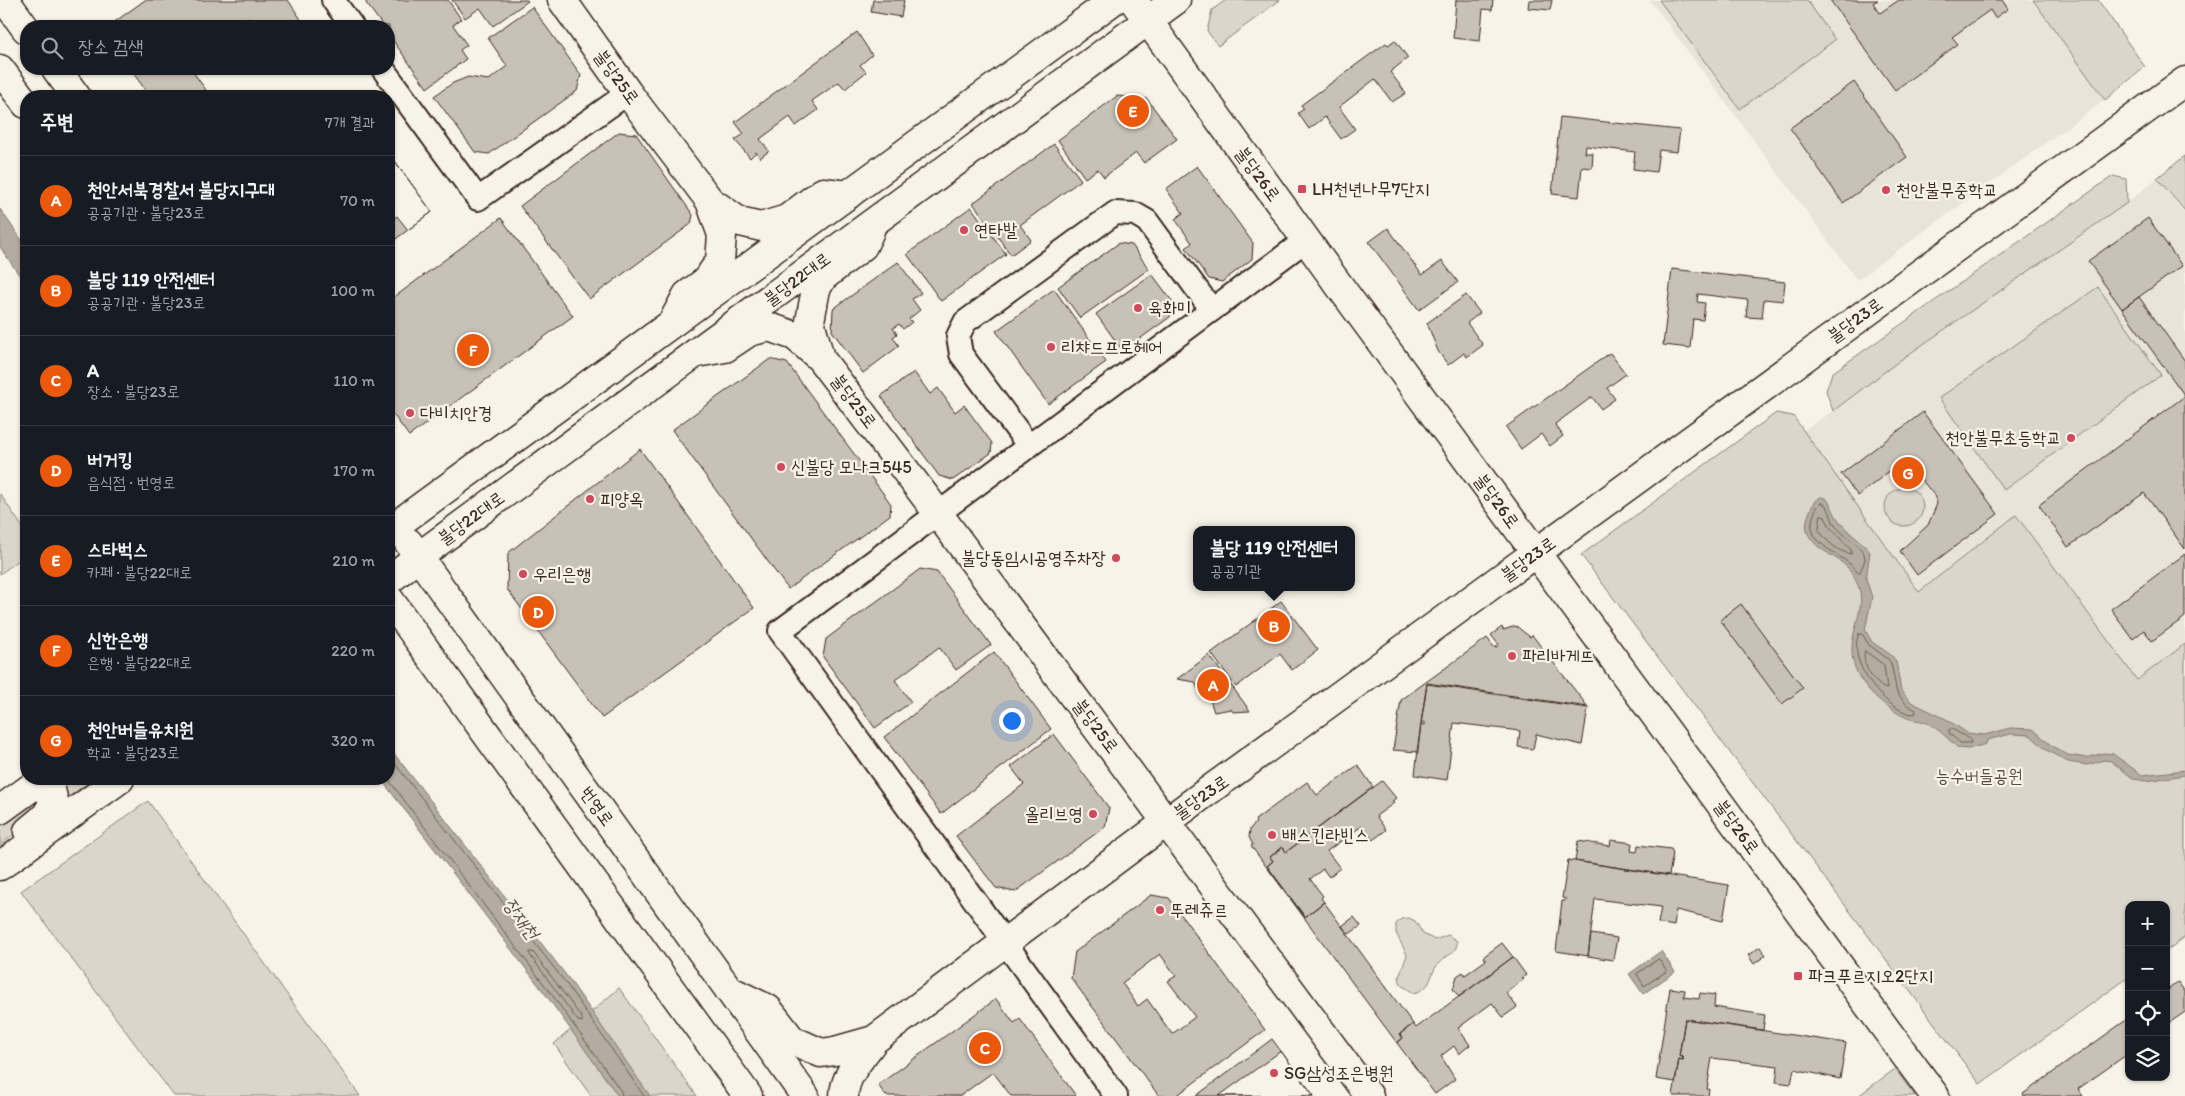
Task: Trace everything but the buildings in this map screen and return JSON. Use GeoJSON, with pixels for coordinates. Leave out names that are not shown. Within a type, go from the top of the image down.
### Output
{"type":"FeatureCollection","features":[{"type":"Feature","properties":{"kind":"street"},"geometry":{"type":"LineString","coordinates":[[5,0],[20,20]]}},
{"type":"Feature","properties":{"kind":"street"},"geometry":{"type":"LineString","coordinates":[[333,0],[348,20]]}},
{"type":"Feature","properties":{"kind":"street","name":"불당25로"},"geometry":{"type":"LineString","coordinates":[[562,0],[710,201]]}},
{"type":"Feature","properties":{"kind":"street"},"geometry":{"type":"LineString","coordinates":[[395,522],[672,323],[1114,0]]}},
{"type":"Feature","properties":{"kind":"street","name":"불당22대로"},"geometry":{"type":"LineString","coordinates":[[395,575],[874,222],[1140,10],[1176,0]]}},
{"type":"Feature","properties":{"kind":"street","name":"불당26로"},"geometry":{"type":"LineString","coordinates":[[1140,10],[1306,240],[1936,1096]]}},
{"type":"Feature","properties":{"kind":"street"},"geometry":{"type":"LineString","coordinates":[[0,69],[20,96]]}},
{"type":"Feature","properties":{"kind":"street"},"geometry":{"type":"LineString","coordinates":[[60,75],[72,90]]}},
{"type":"Feature","properties":{"kind":"street"},"geometry":{"type":"LineString","coordinates":[[387,75],[478,199],[628,92]]}},
{"type":"Feature","properties":{"kind":"street","name":"불당23로"},"geometry":{"type":"LineString","coordinates":[[874,1040],[1167,821],[1537,554],[1718,419],[2185,81]]}},
{"type":"Feature","properties":{"kind":"street"},"geometry":{"type":"LineString","coordinates":[[710,201],[740,222],[761,227],[787,219],[823,192],[848,195]]}},
{"type":"Feature","properties":{"kind":"street"},"geometry":{"type":"LineString","coordinates":[[672,323],[687,295],[706,281],[720,261],[722,235],[710,201]]}},
{"type":"Feature","properties":{"kind":"street"},"geometry":{"type":"LineString","coordinates":[[1028,445],[961,354],[958,336],[964,322],[1115,213],[1134,214],[1147,221],[1212,310]]}},
{"type":"Feature","properties":{"kind":"street"},"geometry":{"type":"LineString","coordinates":[[820,358],[810,321],[816,289],[824,277],[863,246],[874,222]]}},
{"type":"Feature","properties":{"kind":"street"},"geometry":{"type":"LineString","coordinates":[[1116,1096],[1003,942],[780,630],[1306,240]]}},
{"type":"Feature","properties":{"kind":"street"},"geometry":{"type":"LineString","coordinates":[[696,353],[725,348],[749,332],[769,327],[795,336],[820,358]]}},
{"type":"Feature","properties":{"kind":"street","name":"불당25로"},"geometry":{"type":"LineString","coordinates":[[820,358],[938,512],[1368,1096]]}},
{"type":"Feature","properties":{"kind":"street","name":"번영로"},"geometry":{"type":"LineString","coordinates":[[395,530],[418,557],[805,1096]]}},
{"type":"Feature","properties":{"kind":"street"},"geometry":{"type":"LineString","coordinates":[[395,607],[748,1096]]}},
{"type":"Feature","properties":{"kind":"street"},"geometry":{"type":"LineString","coordinates":[[0,810],[35,785]]}},
{"type":"Feature","properties":{"kind":"street"},"geometry":{"type":"LineString","coordinates":[[0,865],[8,847],[50,810],[54,802],[51,790],[43,785]]}},
{"type":"Feature","properties":{"kind":"street"},"geometry":{"type":"LineString","coordinates":[[0,865],[112,785]]}},
{"type":"Feature","properties":{"kind":"street"},"geometry":{"type":"LineString","coordinates":[[729,990],[768,1009],[792,1040],[821,1053],[874,1040]]}},
{"type":"Feature","properties":{"kind":"street"},"geometry":{"type":"LineString","coordinates":[[844,1096],[844,1088],[852,1073],[874,1040]]}},
{"type":"Feature","properties":{"kind":"shaded area","name":"천안불무중학교"},"geometry":{"type":"Polygon","coordinates":[[[1650,0],[2033,0],[2105,100],[1857,280],[1650,0]]]}},
{"type":"Feature","properties":{"kind":"shaded area","name":"천안불무초등학교"},"geometry":{"type":"Polygon","coordinates":[[[2157,178],[2185,214],[2185,644],[2137,680],[2016,515],[1919,592],[1802,431],[1833,411],[1899,361],[2127,203],[2157,178]]]}},
{"type":"Feature","properties":{"kind":"green space"},"geometry":{"type":"Polygon","coordinates":[[[1226,0],[1280,0],[1218,46],[1207,31],[1212,10],[1226,0]]]}},
{"type":"Feature","properties":{"kind":"green space"},"geometry":{"type":"Polygon","coordinates":[[[1659,0],[1807,0],[1835,40],[1740,109],[1659,0]]]}},
{"type":"Feature","properties":{"kind":"green space"},"geometry":{"type":"Polygon","coordinates":[[[2033,0],[2098,0],[2145,67],[2105,100],[2033,0]]]}},
{"type":"Feature","properties":{"kind":"green space"},"geometry":{"type":"Polygon","coordinates":[[[2185,156],[2185,211],[2157,178],[2185,156]]]}},
{"type":"Feature","properties":{"kind":"green space"},"geometry":{"type":"Polygon","coordinates":[[[2113,176],[2126,179],[2127,203],[1899,361],[1833,411],[1826,391],[1832,373],[2113,176]]]}},
{"type":"Feature","properties":{"kind":"green space"},"geometry":{"type":"Polygon","coordinates":[[[2098,287],[2161,375],[2004,490],[1939,398],[2098,287]]]}},
{"type":"Feature","properties":{"kind":"green space","name":"능수버들공원"},"geometry":{"type":"Polygon","coordinates":[[[1776,413],[1793,416],[1919,592],[2016,515],[2137,680],[2185,644],[2185,937],[2170,948],[2170,901],[2125,901],[2125,980],[1980,1084],[1581,555],[1776,413]]]}},
{"type":"Feature","properties":{"kind":"green space"},"geometry":{"type":"Polygon","coordinates":[[[1904,488],[1917,494],[1923,507],[1917,520],[1904,526],[1891,520],[1885,507],[1891,494],[1904,488]]]}},
{"type":"Feature","properties":{"kind":"green space"},"geometry":{"type":"Polygon","coordinates":[[[0,494],[20,523],[20,559],[0,574],[0,494]]]}},
{"type":"Feature","properties":{"kind":"green space"},"geometry":{"type":"Polygon","coordinates":[[[58,785],[85,785],[56,806],[58,785]]]}},
{"type":"Feature","properties":{"kind":"green space"},"geometry":{"type":"Polygon","coordinates":[[[42,792],[46,810],[0,845],[0,820],[42,792]]]}},
{"type":"Feature","properties":{"kind":"green space"},"geometry":{"type":"Polygon","coordinates":[[[148,801],[360,1096],[174,1096],[21,891],[148,801]]]}},
{"type":"Feature","properties":{"kind":"green space"},"geometry":{"type":"Polygon","coordinates":[[[1409,918],[1415,921],[1423,934],[1435,940],[1448,935],[1457,941],[1453,952],[1438,964],[1428,985],[1414,993],[1401,985],[1399,977],[1407,955],[1396,933],[1396,924],[1401,919],[1409,918]]]}},
{"type":"Feature","properties":{"kind":"green space"},"geometry":{"type":"Polygon","coordinates":[[[619,988],[697,1096],[591,1096],[554,1044],[619,988]]]}},
{"type":"Feature","properties":{"kind":"green space"},"geometry":{"type":"Polygon","coordinates":[[[1895,1069],[1915,1096],[1858,1096],[1895,1069]]]}},
{"type":"Feature","properties":{"kind":"water"},"geometry":{"type":"Polygon","coordinates":[[[0,209],[20,237],[20,276],[0,247],[0,209]]]}},
{"type":"Feature","properties":{"kind":"water"},"geometry":{"type":"Polygon","coordinates":[[[1820,497],[1826,498],[1841,524],[1870,552],[1866,579],[1872,597],[1865,630],[1872,642],[1891,655],[1896,661],[1901,691],[1911,702],[1946,719],[1967,733],[1985,735],[2010,728],[2033,729],[2052,746],[2068,755],[2087,758],[2103,753],[2113,754],[2142,775],[2185,770],[2185,775],[2146,781],[2134,779],[2111,761],[2104,760],[2087,765],[2068,762],[2048,751],[2030,735],[2011,734],[1987,740],[1986,744],[1968,749],[1958,748],[1929,724],[1905,717],[1883,703],[1870,691],[1858,675],[1853,660],[1852,646],[1860,608],[1860,595],[1857,583],[1846,566],[1818,546],[1808,534],[1806,526],[1808,516],[1812,506],[1820,497]]]}},
{"type":"Feature","properties":{"kind":"water"},"geometry":{"type":"Polygon","coordinates":[[[395,755],[569,979],[650,1096],[618,1096],[546,995],[386,785],[395,785],[395,755]]]}},
{"type":"Feature","properties":{"kind":"water"},"geometry":{"type":"Polygon","coordinates":[[[1661,951],[1675,972],[1643,994],[1629,974],[1661,951]]]}},
{"type":"Feature","properties":{"kind":"place","name":"스타벅스"},"geometry":{"type":"Point","coordinates":[1133,111]}},
{"type":"Feature","properties":{"kind":"place","name":"LH천년나무7단지"},"geometry":{"type":"Point","coordinates":[1302,189]}},
{"type":"Feature","properties":{"kind":"place","name":"천안불무중학교"},"geometry":{"type":"Point","coordinates":[1886,190]}},
{"type":"Feature","properties":{"kind":"place","name":"연타발"},"geometry":{"type":"Point","coordinates":[964,230]}},
{"type":"Feature","properties":{"kind":"place","name":"육화미"},"geometry":{"type":"Point","coordinates":[1138,308]}},
{"type":"Feature","properties":{"kind":"place","name":"리챠드프로헤어"},"geometry":{"type":"Point","coordinates":[1051,347]}},
{"type":"Feature","properties":{"kind":"place","name":"신한은행"},"geometry":{"type":"Point","coordinates":[473,350]}},
{"type":"Feature","properties":{"kind":"place","name":"다비치안경"},"geometry":{"type":"Point","coordinates":[410,413]}},
{"type":"Feature","properties":{"kind":"place","name":"천안불무초등학교"},"geometry":{"type":"Point","coordinates":[2071,438]}},
{"type":"Feature","properties":{"kind":"place","name":"신불당 모나크545"},"geometry":{"type":"Point","coordinates":[781,467]}},
{"type":"Feature","properties":{"kind":"place","name":"천안버들유치원"},"geometry":{"type":"Point","coordinates":[1908,473]}},
{"type":"Feature","properties":{"kind":"place","name":"피양옥"},"geometry":{"type":"Point","coordinates":[590,499]}},
{"type":"Feature","properties":{"kind":"place","name":"불당동임시공영주차장"},"geometry":{"type":"Point","coordinates":[1116,558]}},
{"type":"Feature","properties":{"kind":"place","name":"우리은행"},"geometry":{"type":"Point","coordinates":[523,574]}},
{"type":"Feature","properties":{"kind":"place","name":"버거킹"},"geometry":{"type":"Point","coordinates":[538,612]}},
{"type":"Feature","properties":{"kind":"place","name":"불당 119 안전센터"},"geometry":{"type":"Point","coordinates":[1274,626]}},
{"type":"Feature","properties":{"kind":"place","name":"파리바게뜨"},"geometry":{"type":"Point","coordinates":[1512,656]}},
{"type":"Feature","properties":{"kind":"place","name":"천안서북경찰서 불당지구대"},"geometry":{"type":"Point","coordinates":[1213,685]}},
{"type":"Feature","properties":{"kind":"place","name":"올리브영"},"geometry":{"type":"Point","coordinates":[1093,814]}},
{"type":"Feature","properties":{"kind":"place","name":"배스킨라빈스"},"geometry":{"type":"Point","coordinates":[1272,835]}},
{"type":"Feature","properties":{"kind":"place","name":"뚜레쥬르"},"geometry":{"type":"Point","coordinates":[1160,910]}},
{"type":"Feature","properties":{"kind":"place","name":"파크푸르지오2단지"},"geometry":{"type":"Point","coordinates":[1798,976]}},
{"type":"Feature","properties":{"kind":"place","name":"A"},"geometry":{"type":"Point","coordinates":[985,1048]}},
{"type":"Feature","properties":{"kind":"place","name":"SG삼성조은병원"},"geometry":{"type":"Point","coordinates":[1274,1073]}},
{"type":"Feature","properties":{"kind":"water label","name":"장재천"},"geometry":{"type":"Point","coordinates":[522,918]}}]}
